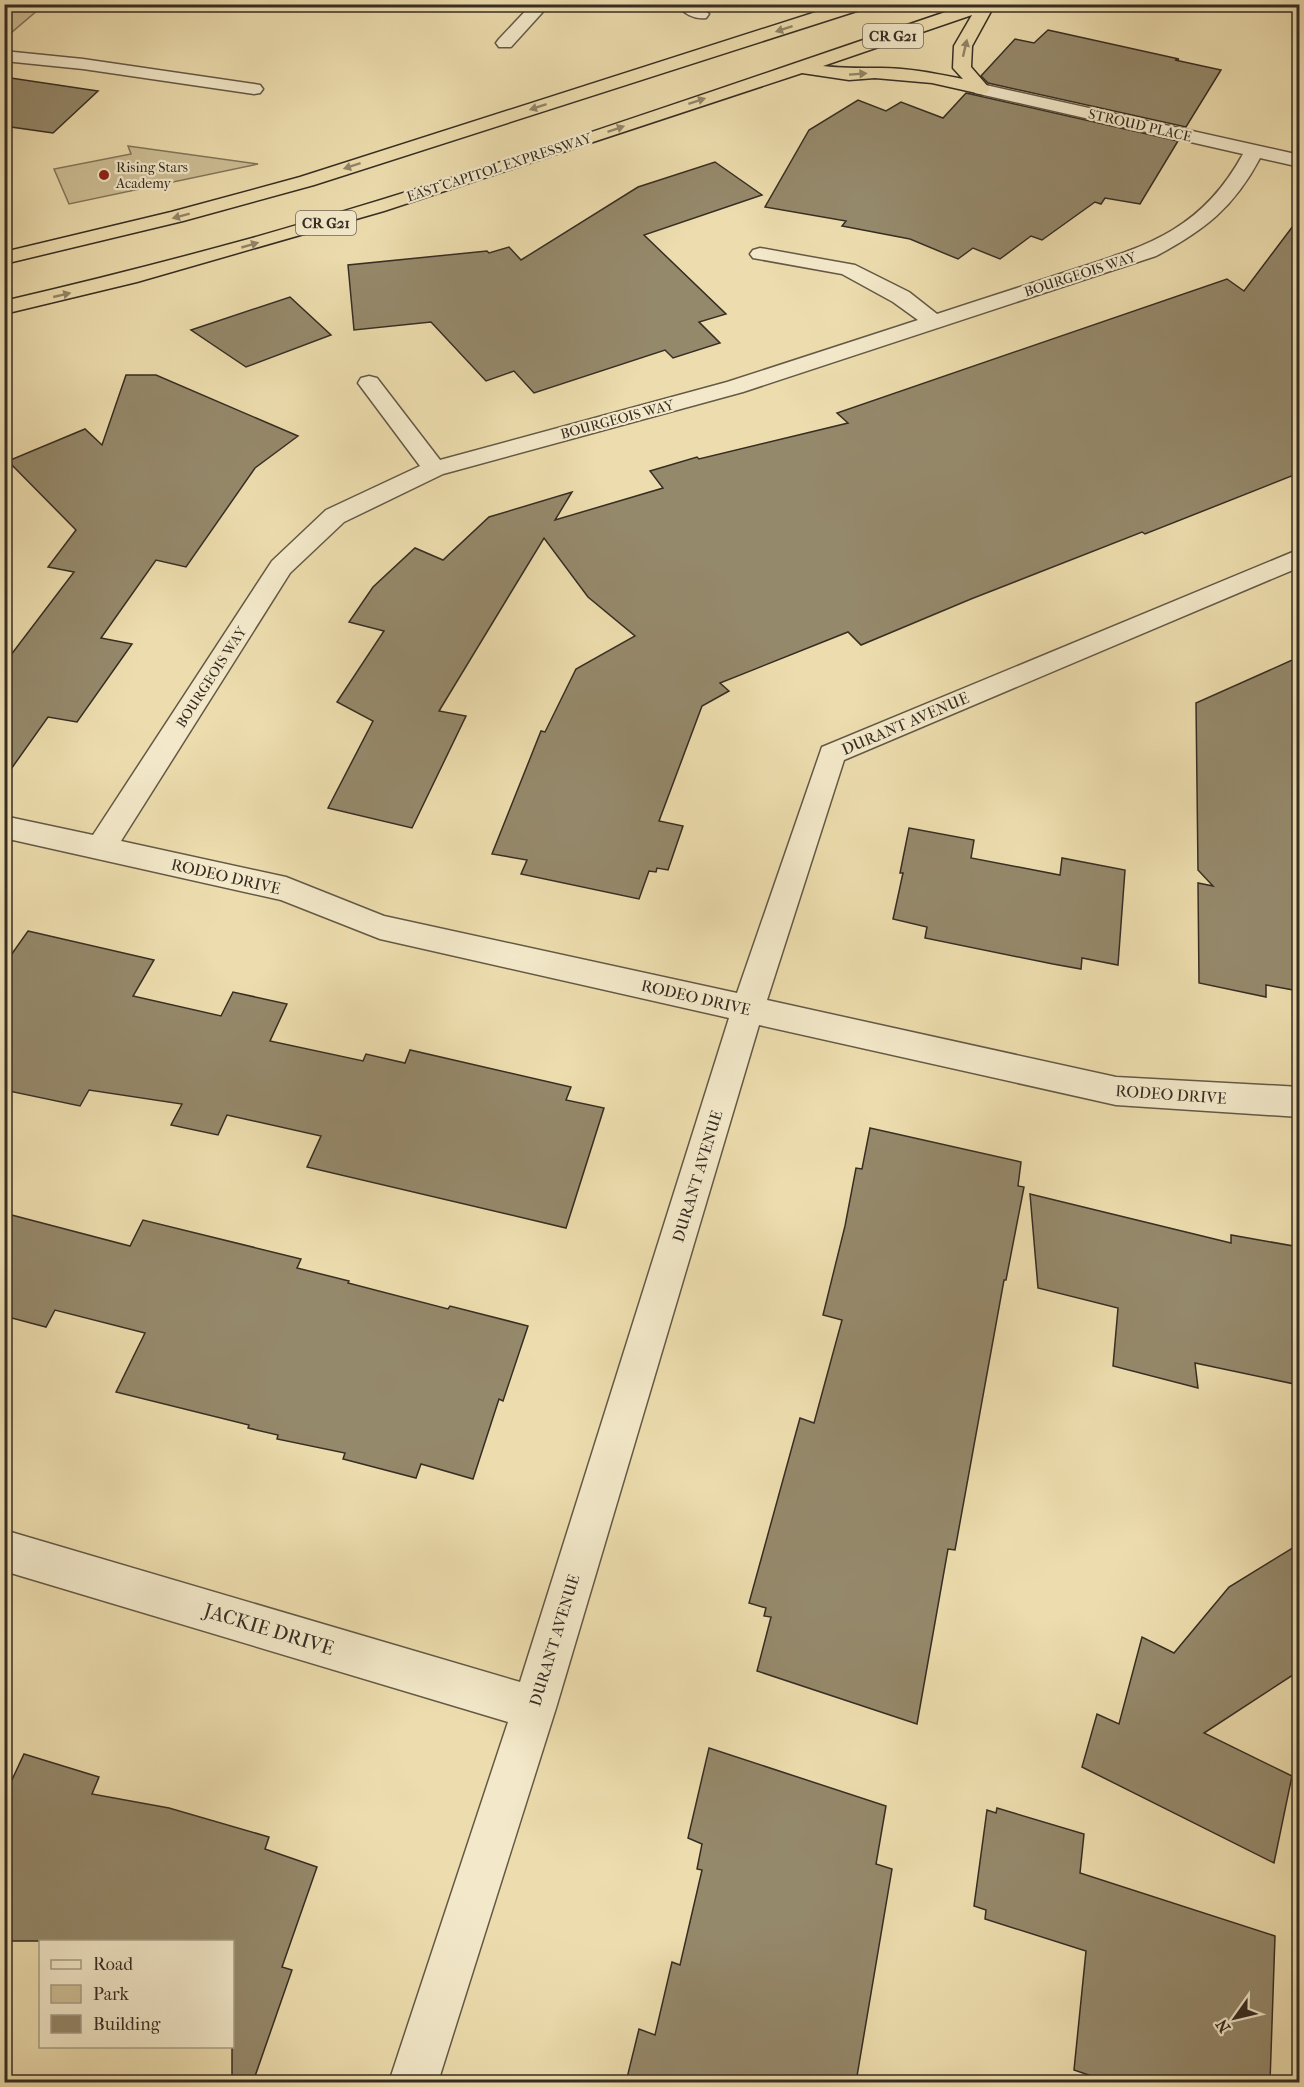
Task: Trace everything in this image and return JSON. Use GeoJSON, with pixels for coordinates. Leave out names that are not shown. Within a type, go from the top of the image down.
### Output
{"type":"FeatureCollection","features":[{"type":"Feature","properties":{"kind":"highway","name":"CR G21"},"geometry":{"type":"LineString","coordinates":[[4,258],[176,217],[307,181],[860,4]]}},
{"type":"Feature","properties":{"kind":"highway","name":"EAST CAPITOL EXPRESSWAY"},"geometry":{"type":"LineString","coordinates":[[4,308],[108,285],[315,227],[987,5]]}},
{"type":"Feature","properties":{"kind":"highway"},"geometry":{"type":"LineString","coordinates":[[981,89],[963,68],[963,46],[987,5]]}},
{"type":"Feature","properties":{"kind":"highway"},"geometry":{"type":"LineString","coordinates":[[800,67],[849,75],[875,73],[932,78],[981,89]]}},
{"type":"Feature","properties":{"kind":"street"},"geometry":{"type":"LineString","coordinates":[[505,42],[542,4]]}},
{"type":"Feature","properties":{"kind":"street"},"geometry":{"type":"LineString","coordinates":[[684,4],[700,14]]}},
{"type":"Feature","properties":{"kind":"street"},"geometry":{"type":"LineString","coordinates":[[4,56],[83,64],[254,89]]}},
{"type":"Feature","properties":{"kind":"street","name":"STROUD PLACE"},"geometry":{"type":"LineString","coordinates":[[981,89],[1299,161]]}},
{"type":"Feature","properties":{"kind":"street","name":"BOURGEOIS WAY"},"geometry":{"type":"LineString","coordinates":[[101,848],[281,567],[335,516],[434,469],[735,387],[1149,252],[1186,232],[1219,207],[1245,169],[1254,151]]}},
{"type":"Feature","properties":{"kind":"street"},"geometry":{"type":"LineString","coordinates":[[760,254],[848,269],[901,297],[934,322]]}},
{"type":"Feature","properties":{"kind":"street"},"geometry":{"type":"LineString","coordinates":[[369,383],[434,469]]}},
{"type":"Feature","properties":{"kind":"street","name":"DURANT AVENUE"},"geometry":{"type":"LineString","coordinates":[[413,2082],[534,1708],[748,1008],[832,754],[1299,557]]}},
{"type":"Feature","properties":{"kind":"street","name":"RODEO DRIVE"},"geometry":{"type":"LineString","coordinates":[[4,827],[286,889],[380,927],[1116,1091],[1299,1102]]}},
{"type":"Feature","properties":{"kind":"street","name":"JACKIE DRIVE"},"geometry":{"type":"LineString","coordinates":[[4,1550],[534,1708]]}},
{"type":"Feature","properties":{"kind":"green space"},"geometry":{"type":"Polygon","coordinates":[[[5,5],[39,9],[5,38],[5,5]]]}},
{"type":"Feature","properties":{"kind":"green space"},"geometry":{"type":"Polygon","coordinates":[[[128,146],[258,164],[69,204],[54,169],[131,154],[128,146]]]}},
{"type":"Feature","properties":{"kind":"building"},"geometry":{"type":"Polygon","coordinates":[[[1048,30],[1221,70],[1186,127],[988,83],[981,76],[1015,39],[1034,43],[1048,30]]]}},
{"type":"Feature","properties":{"kind":"building"},"geometry":{"type":"Polygon","coordinates":[[[4,77],[98,91],[53,133],[4,126],[4,77]]]}},
{"type":"Feature","properties":{"kind":"building"},"geometry":{"type":"Polygon","coordinates":[[[966,93],[1178,141],[1140,204],[1105,198],[1101,204],[1095,202],[1042,240],[1031,236],[1000,259],[973,248],[958,259],[910,239],[842,226],[846,221],[765,207],[809,130],[858,100],[886,111],[901,102],[943,118],[966,93]]]}},
{"type":"Feature","properties":{"kind":"building"},"geometry":{"type":"Polygon","coordinates":[[[715,162],[762,195],[644,235],[726,314],[699,322],[720,343],[673,358],[665,350],[534,393],[514,371],[486,381],[431,322],[354,330],[348,265],[487,251],[489,253],[509,247],[521,260],[638,187],[715,162]]]}},
{"type":"Feature","properties":{"kind":"building"},"geometry":{"type":"Polygon","coordinates":[[[1299,218],[1299,473],[971,599],[861,645],[848,632],[720,683],[729,691],[702,706],[659,821],[683,826],[668,870],[657,868],[656,872],[649,871],[639,899],[521,874],[527,860],[492,854],[541,731],[545,732],[576,669],[635,636],[588,597],[544,538],[439,711],[466,716],[412,828],[328,808],[373,721],[337,702],[384,631],[349,622],[373,587],[415,548],[443,560],[489,517],[572,492],[555,520],[663,488],[650,471],[697,457],[699,459],[848,423],[837,413],[1227,279],[1244,291],[1299,218]]]}},
{"type":"Feature","properties":{"kind":"building"},"geometry":{"type":"Polygon","coordinates":[[[290,297],[331,335],[246,367],[191,330],[290,297]]]}},
{"type":"Feature","properties":{"kind":"building"},"geometry":{"type":"Polygon","coordinates":[[[126,375],[156,375],[298,436],[255,468],[186,567],[156,560],[101,638],[132,644],[77,722],[48,717],[4,779],[4,664],[74,572],[48,567],[76,530],[8,461],[85,429],[102,445],[126,375]]]}},
{"type":"Feature","properties":{"kind":"building"},"geometry":{"type":"Polygon","coordinates":[[[1299,657],[1299,991],[1266,985],[1266,997],[1199,983],[1198,883],[1213,886],[1198,870],[1196,703],[1299,657]]]}},
{"type":"Feature","properties":{"kind":"building"},"geometry":{"type":"Polygon","coordinates":[[[909,828],[974,840],[971,858],[1060,875],[1062,858],[1125,870],[1118,965],[1082,958],[1081,969],[925,938],[927,927],[893,919],[903,873],[900,873],[909,828]]]}},
{"type":"Feature","properties":{"kind":"building"},"geometry":{"type":"Polygon","coordinates":[[[28,931],[154,960],[133,996],[221,1016],[233,992],[287,1004],[270,1041],[363,1061],[366,1054],[405,1063],[410,1050],[571,1087],[566,1100],[604,1108],[566,1228],[307,1167],[321,1136],[227,1115],[218,1135],[171,1125],[182,1104],[89,1090],[80,1106],[4,1090],[4,965],[28,931]]]}},
{"type":"Feature","properties":{"kind":"building"},"geometry":{"type":"Polygon","coordinates":[[[870,1128],[1021,1162],[1018,1186],[1024,1187],[1006,1280],[1004,1280],[955,1550],[948,1549],[917,1724],[757,1671],[771,1617],[764,1616],[766,1608],[749,1603],[800,1418],[814,1423],[842,1320],[823,1315],[845,1226],[856,1168],[862,1169],[870,1128]]]}},
{"type":"Feature","properties":{"kind":"building"},"geometry":{"type":"Polygon","coordinates":[[[1030,1194],[1231,1243],[1231,1235],[1299,1247],[1299,1385],[1195,1363],[1198,1388],[1113,1366],[1118,1308],[1038,1288],[1030,1194]]]}},
{"type":"Feature","properties":{"kind":"building"},"geometry":{"type":"Polygon","coordinates":[[[4,1213],[130,1246],[143,1220],[301,1259],[297,1268],[349,1281],[348,1283],[448,1309],[450,1306],[528,1326],[503,1401],[499,1399],[473,1479],[421,1464],[416,1478],[343,1459],[345,1453],[277,1439],[278,1435],[248,1428],[249,1425],[116,1392],[145,1333],[55,1310],[46,1327],[4,1316],[4,1213]]]}},
{"type":"Feature","properties":{"kind":"building"},"geometry":{"type":"Polygon","coordinates":[[[1299,1544],[1299,1671],[1204,1733],[1292,1776],[1274,1863],[1082,1767],[1097,1714],[1119,1724],[1142,1637],[1174,1653],[1229,1587],[1299,1544]]]}},
{"type":"Feature","properties":{"kind":"building"},"geometry":{"type":"Polygon","coordinates":[[[709,1748],[886,1806],[876,1864],[892,1869],[856,2082],[626,2082],[639,2029],[655,2035],[672,1962],[680,1965],[702,1870],[697,1869],[702,1844],[688,1838],[709,1748]]]}},
{"type":"Feature","properties":{"kind":"building"},"geometry":{"type":"Polygon","coordinates":[[[24,1754],[99,1777],[92,1794],[169,1808],[269,1837],[265,1849],[317,1867],[282,1967],[292,1970],[253,2082],[232,2082],[234,1940],[4,1941],[4,1797],[24,1754]]]}},
{"type":"Feature","properties":{"kind":"building"},"geometry":{"type":"Polygon","coordinates":[[[997,1808],[1084,1834],[1080,1873],[1275,1936],[1270,2082],[1109,2082],[1074,2070],[1086,1951],[985,1919],[986,1910],[974,1906],[987,1810],[996,1813],[997,1808]]]}},
{"type":"Feature","properties":{"kind":"place","name":"Rising Stars Academy"},"geometry":{"type":"Point","coordinates":[104,175]}}]}
